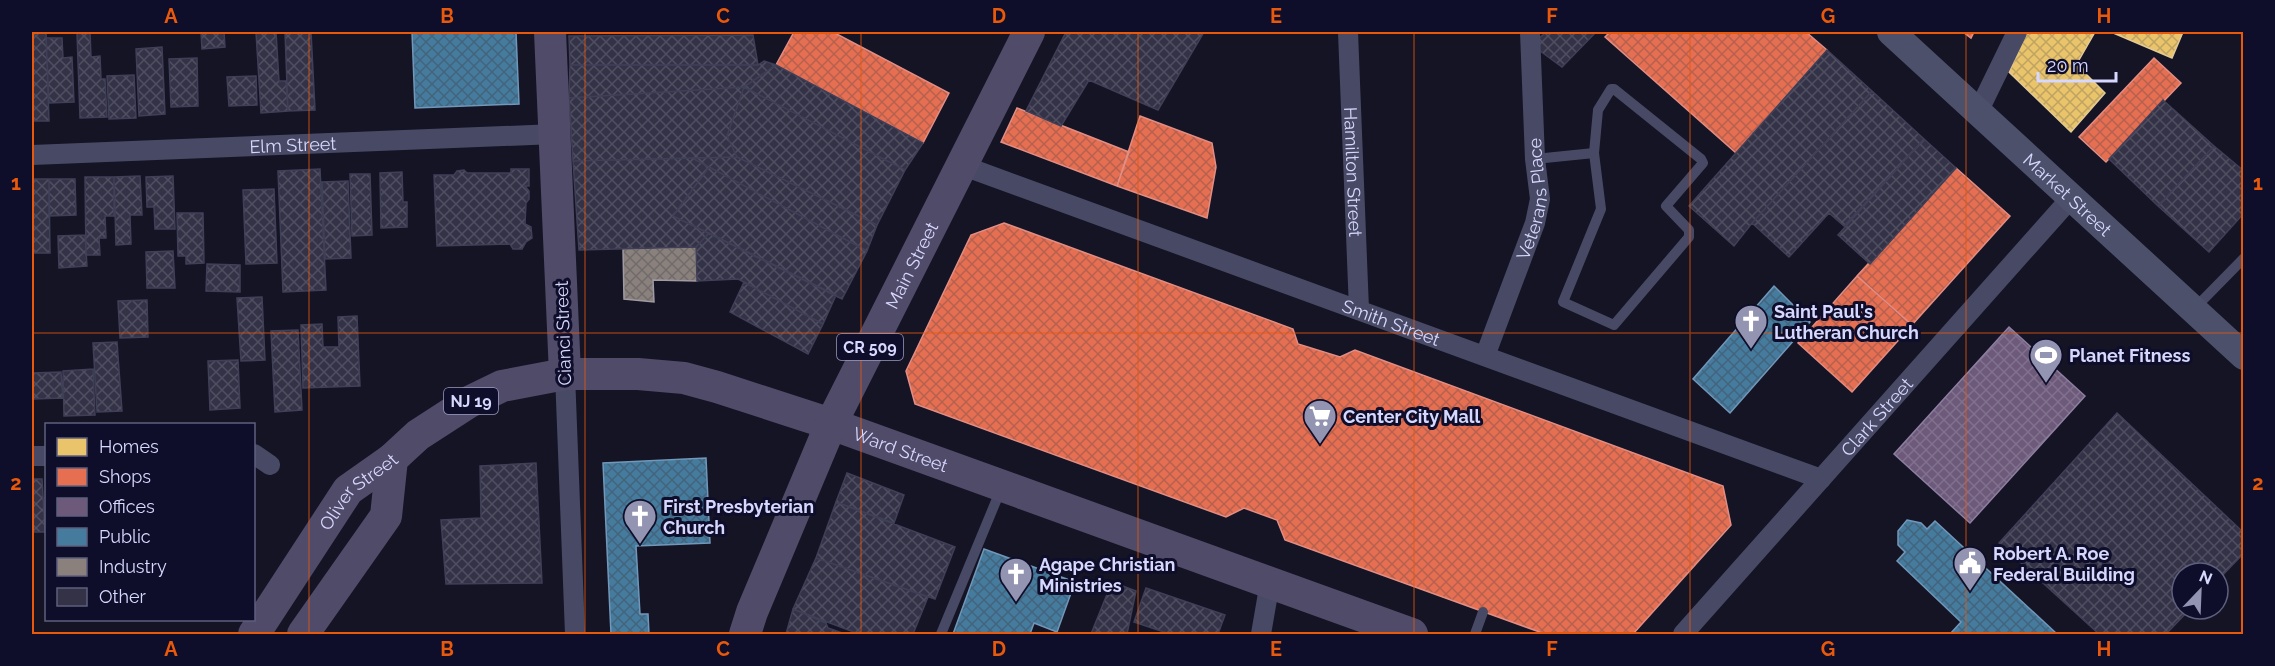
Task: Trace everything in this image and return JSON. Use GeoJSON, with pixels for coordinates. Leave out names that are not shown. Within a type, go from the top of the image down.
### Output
{"type":"FeatureCollection","features":[{"type":"Feature","properties":{"kind":"main road","name":"Cianci Street"},"geometry":{"type":"LineString","coordinates":[[550,32],[565,374]]}},
{"type":"Feature","properties":{"kind":"main road","name":"Main Street"},"geometry":{"type":"LineString","coordinates":[[745,634],[752,612],[831,424],[1029,32]]}},
{"type":"Feature","properties":{"kind":"main road","name":"Market Street"},"geometry":{"type":"LineString","coordinates":[[1892,32],[2244,356]]}},
{"type":"Feature","properties":{"kind":"main road","name":"Ward Street"},"geometry":{"type":"LineString","coordinates":[[392,459],[417,435],[477,398],[502,386],[565,374],[638,374],[684,378],[736,392],[831,424],[1412,634]]}},
{"type":"Feature","properties":{"kind":"main road","name":"Oliver Street"},"geometry":{"type":"LineString","coordinates":[[254,634],[348,490],[392,459]]}},
{"type":"Feature","properties":{"kind":"main road","name":"Oliver Street"},"geometry":{"type":"LineString","coordinates":[[303,634],[386,516],[392,459]]}},
{"type":"Feature","properties":{"kind":"street","name":"Hamilton Street"},"geometry":{"type":"LineString","coordinates":[[1348,32],[1359,310]]}},
{"type":"Feature","properties":{"kind":"street","name":"Veterans Place"},"geometry":{"type":"LineString","coordinates":[[1485,356],[1535,224],[1540,199],[1535,159],[1530,32]]}},
{"type":"Feature","properties":{"kind":"street"},"geometry":{"type":"LineString","coordinates":[[1978,112],[2017,32]]}},
{"type":"Feature","properties":{"kind":"street","name":"Elm Street"},"geometry":{"type":"LineString","coordinates":[[32,155],[555,134]]}},
{"type":"Feature","properties":{"kind":"street","name":"Smith Street"},"geometry":{"type":"LineString","coordinates":[[961,165],[1821,479]]}},
{"type":"Feature","properties":{"kind":"street","name":"Clark Street"},"geometry":{"type":"LineString","coordinates":[[1683,634],[2071,198]]}},
{"type":"Feature","properties":{"kind":"street","name":"Cianci Street"},"geometry":{"type":"LineString","coordinates":[[565,374],[575,634]]}},
{"type":"Feature","properties":{"kind":"street"},"geometry":{"type":"LineString","coordinates":[[255,455],[270,465]]}},
{"type":"Feature","properties":{"kind":"street"},"geometry":{"type":"LineString","coordinates":[[1261,634],[1270,582]]}},
{"type":"Feature","properties":{"kind":"lane"},"geometry":{"type":"LineString","coordinates":[[1611,89],[1614,89],[1701,159],[1702,163],[1666,206],[1689,230],[1689,237],[1614,325],[1563,302],[1601,208],[1594,153],[1598,110],[1611,89]]}},
{"type":"Feature","properties":{"kind":"lane"},"geometry":{"type":"LineString","coordinates":[[1535,159],[1594,153]]}},
{"type":"Feature","properties":{"kind":"lane"},"geometry":{"type":"LineString","coordinates":[[2193,310],[2244,258]]}},
{"type":"Feature","properties":{"kind":"lane"},"geometry":{"type":"LineString","coordinates":[[941,634],[1002,486]]}},
{"type":"Feature","properties":{"kind":"lane"},"geometry":{"type":"LineString","coordinates":[[1475,634],[1483,612]]}},
{"type":"Feature","properties":{"kind":"building: Homes"},"geometry":{"type":"Polygon","coordinates":[[[2027,32],[2095,32],[2079,60],[2085,73],[2105,93],[2071,132],[2009,72],[2027,32]]]}},
{"type":"Feature","properties":{"kind":"building: Homes"},"geometry":{"type":"Polygon","coordinates":[[[2111,32],[2183,32],[2172,58],[2111,32]]]}},
{"type":"Feature","properties":{"kind":"building: Shops"},"geometry":{"type":"Polygon","coordinates":[[[794,32],[833,32],[949,93],[923,143],[776,65],[794,32]]]}},
{"type":"Feature","properties":{"kind":"building: Shops"},"geometry":{"type":"Polygon","coordinates":[[[1610,32],[1806,32],[1827,50],[1736,153],[1605,37],[1610,32]]]}},
{"type":"Feature","properties":{"kind":"building: Shops"},"geometry":{"type":"Polygon","coordinates":[[[1963,32],[1974,32],[1971,38],[1963,32]]]}},
{"type":"Feature","properties":{"kind":"building: Shops"},"geometry":{"type":"Polygon","coordinates":[[[2154,58],[2181,83],[2106,162],[2079,137],[2154,58]]]}},
{"type":"Feature","properties":{"kind":"building: Shops"},"geometry":{"type":"Polygon","coordinates":[[[1017,108],[1129,152],[1117,186],[1001,142],[1017,108]]]}},
{"type":"Feature","properties":{"kind":"building: Shops"},"geometry":{"type":"Polygon","coordinates":[[[1140,116],[1212,143],[1216,167],[1207,218],[1117,186],[1140,116]]]}},
{"type":"Feature","properties":{"kind":"building: Shops"},"geometry":{"type":"Polygon","coordinates":[[[1956,168],[2010,216],[1912,325],[1857,276],[1956,168]]]}},
{"type":"Feature","properties":{"kind":"building: Shops","name":"Center City Mall"},"geometry":{"type":"Polygon","coordinates":[[[1004,223],[1293,329],[1298,344],[1340,357],[1355,350],[1723,486],[1731,525],[1633,634],[1545,634],[1285,540],[1277,520],[1244,508],[1226,517],[915,404],[906,371],[971,235],[1004,223]]]}},
{"type":"Feature","properties":{"kind":"building: Shops"},"geometry":{"type":"Polygon","coordinates":[[[1857,276],[1912,325],[1852,392],[1798,343],[1857,276]]]}},
{"type":"Feature","properties":{"kind":"building: Offices"},"geometry":{"type":"Polygon","coordinates":[[[2009,327],[2085,396],[1970,523],[1894,454],[2009,327]]]}},
{"type":"Feature","properties":{"kind":"building: Public"},"geometry":{"type":"Polygon","coordinates":[[[412,32],[516,32],[519,104],[415,108],[412,32]]]}},
{"type":"Feature","properties":{"kind":"building: Public","name":"Saint Paul's Lutheran Church"},"geometry":{"type":"Polygon","coordinates":[[[1774,286],[1810,322],[1730,413],[1693,379],[1774,286]]]}},
{"type":"Feature","properties":{"kind":"building: Public","name":"First Presbyterian Church"},"geometry":{"type":"Polygon","coordinates":[[[706,458],[710,543],[636,546],[640,614],[648,614],[649,634],[611,634],[603,463],[706,458]]]}},
{"type":"Feature","properties":{"kind":"building: Public","name":"Robert A. Roe Federal Building"},"geometry":{"type":"Polygon","coordinates":[[[1907,520],[1921,523],[1927,529],[1935,521],[2057,634],[1950,634],[1961,622],[1897,561],[1905,552],[1898,545],[1898,531],[1907,520]]]}},
{"type":"Feature","properties":{"kind":"building: Public","name":"Agape Christian Ministries"},"geometry":{"type":"Polygon","coordinates":[[[984,549],[1075,582],[1057,632],[1034,623],[1030,634],[953,634],[984,549]]]}},
{"type":"Feature","properties":{"kind":"building: Industry"},"geometry":{"type":"Polygon","coordinates":[[[696,247],[697,281],[653,280],[654,302],[624,299],[623,249],[696,247]]]}},
{"type":"Feature","properties":{"kind":"building: Other"},"geometry":{"type":"Polygon","coordinates":[[[32,32],[46,32],[49,121],[32,121],[32,32]]]}},
{"type":"Feature","properties":{"kind":"building: Other"},"geometry":{"type":"Polygon","coordinates":[[[90,32],[91,57],[100,56],[101,79],[105,79],[107,117],[80,118],[77,33],[90,32]]]}},
{"type":"Feature","properties":{"kind":"building: Other"},"geometry":{"type":"Polygon","coordinates":[[[201,32],[224,32],[225,47],[202,49],[201,32]]]}},
{"type":"Feature","properties":{"kind":"building: Other"},"geometry":{"type":"Polygon","coordinates":[[[256,32],[276,32],[279,81],[286,81],[288,111],[261,113],[256,32]]]}},
{"type":"Feature","properties":{"kind":"building: Other"},"geometry":{"type":"Polygon","coordinates":[[[285,32],[311,32],[315,110],[288,111],[285,32]]]}},
{"type":"Feature","properties":{"kind":"building: Other"},"geometry":{"type":"Polygon","coordinates":[[[1066,32],[1204,32],[1158,110],[1089,80],[1061,126],[1026,111],[1066,32]]]}},
{"type":"Feature","properties":{"kind":"building: Other"},"geometry":{"type":"Polygon","coordinates":[[[1546,32],[1596,32],[1562,67],[1532,45],[1546,32]]]}},
{"type":"Feature","properties":{"kind":"building: Other"},"geometry":{"type":"Polygon","coordinates":[[[753,35],[758,65],[570,65],[569,36],[753,35]]]}},
{"type":"Feature","properties":{"kind":"building: Other"},"geometry":{"type":"Polygon","coordinates":[[[46,38],[62,38],[63,58],[72,57],[74,102],[49,103],[46,38]]]}},
{"type":"Feature","properties":{"kind":"building: Other"},"geometry":{"type":"Polygon","coordinates":[[[162,47],[165,114],[139,116],[136,49],[162,47]]]}},
{"type":"Feature","properties":{"kind":"building: Other"},"geometry":{"type":"Polygon","coordinates":[[[1827,50],[1872,91],[1752,223],[1734,246],[1689,206],[1827,50]]]}},
{"type":"Feature","properties":{"kind":"building: Other"},"geometry":{"type":"Polygon","coordinates":[[[197,58],[198,106],[171,107],[169,59],[197,58]]]}},
{"type":"Feature","properties":{"kind":"building: Other"},"geometry":{"type":"Polygon","coordinates":[[[764,61],[776,65],[744,87],[569,98],[570,65],[758,65],[764,61]]]}},
{"type":"Feature","properties":{"kind":"building: Other"},"geometry":{"type":"Polygon","coordinates":[[[776,65],[923,143],[905,170],[744,87],[776,65]]]}},
{"type":"Feature","properties":{"kind":"building: Other"},"geometry":{"type":"Polygon","coordinates":[[[134,75],[136,118],[109,119],[107,76],[134,75]]]}},
{"type":"Feature","properties":{"kind":"building: Other"},"geometry":{"type":"Polygon","coordinates":[[[256,76],[257,105],[229,106],[227,77],[256,76]]]}},
{"type":"Feature","properties":{"kind":"building: Other"},"geometry":{"type":"Polygon","coordinates":[[[744,87],[727,136],[737,157],[573,161],[569,98],[744,87]]]}},
{"type":"Feature","properties":{"kind":"building: Other"},"geometry":{"type":"Polygon","coordinates":[[[744,87],[905,170],[877,225],[737,157],[727,136],[744,87]]]}},
{"type":"Feature","properties":{"kind":"building: Other"},"geometry":{"type":"Polygon","coordinates":[[[1872,91],[1924,139],[1844,226],[1829,213],[1789,257],[1752,223],[1872,91]]]}},
{"type":"Feature","properties":{"kind":"building: Other"},"geometry":{"type":"Polygon","coordinates":[[[2163,100],[2214,146],[2158,206],[2109,159],[2163,100]]]}},
{"type":"Feature","properties":{"kind":"building: Other"},"geometry":{"type":"Polygon","coordinates":[[[1924,139],[1956,168],[1870,264],[1838,235],[1924,139]]]}},
{"type":"Feature","properties":{"kind":"building: Other"},"geometry":{"type":"Polygon","coordinates":[[[2214,146],[2244,171],[2244,213],[2209,252],[2158,206],[2214,146]]]}},
{"type":"Feature","properties":{"kind":"building: Other"},"geometry":{"type":"Polygon","coordinates":[[[737,157],[877,225],[867,251],[692,158],[737,157]]]}},
{"type":"Feature","properties":{"kind":"building: Other"},"geometry":{"type":"Polygon","coordinates":[[[692,158],[709,167],[673,216],[709,233],[696,247],[579,250],[573,161],[692,158]]]}},
{"type":"Feature","properties":{"kind":"building: Other"},"geometry":{"type":"Polygon","coordinates":[[[709,167],[867,251],[842,299],[673,216],[709,167]]]}},
{"type":"Feature","properties":{"kind":"building: Other"},"geometry":{"type":"Polygon","coordinates":[[[320,169],[326,290],[283,292],[278,171],[320,169]]]}},
{"type":"Feature","properties":{"kind":"building: Other"},"geometry":{"type":"Polygon","coordinates":[[[511,169],[529,169],[529,186],[525,186],[529,191],[529,199],[526,203],[525,224],[531,227],[532,238],[522,249],[513,249],[510,244],[437,246],[434,175],[454,175],[457,171],[464,170],[467,173],[511,173],[511,169]]]}},
{"type":"Feature","properties":{"kind":"building: Other"},"geometry":{"type":"Polygon","coordinates":[[[402,172],[403,202],[407,202],[407,227],[381,228],[380,173],[402,172]]]}},
{"type":"Feature","properties":{"kind":"building: Other"},"geometry":{"type":"Polygon","coordinates":[[[350,174],[370,174],[372,235],[352,236],[350,174]]]}},
{"type":"Feature","properties":{"kind":"building: Other"},"geometry":{"type":"Polygon","coordinates":[[[140,176],[142,215],[130,215],[131,244],[116,245],[114,177],[140,176]]]}},
{"type":"Feature","properties":{"kind":"building: Other"},"geometry":{"type":"Polygon","coordinates":[[[173,176],[175,229],[155,229],[154,207],[147,207],[146,177],[173,176]]]}},
{"type":"Feature","properties":{"kind":"building: Other"},"geometry":{"type":"Polygon","coordinates":[[[85,177],[114,177],[114,216],[105,216],[106,238],[99,238],[100,255],[86,255],[85,177]]]}},
{"type":"Feature","properties":{"kind":"building: Other"},"geometry":{"type":"Polygon","coordinates":[[[32,179],[49,179],[50,253],[32,253],[32,179]]]}},
{"type":"Feature","properties":{"kind":"building: Other"},"geometry":{"type":"Polygon","coordinates":[[[49,179],[75,179],[76,215],[49,216],[49,179]]]}},
{"type":"Feature","properties":{"kind":"building: Other"},"geometry":{"type":"Polygon","coordinates":[[[348,181],[351,258],[325,259],[322,182],[348,181]]]}},
{"type":"Feature","properties":{"kind":"building: Other"},"geometry":{"type":"Polygon","coordinates":[[[274,189],[277,263],[246,264],[243,190],[274,189]]]}},
{"type":"Feature","properties":{"kind":"building: Other"},"geometry":{"type":"Polygon","coordinates":[[[177,213],[203,213],[204,263],[186,264],[186,256],[178,256],[177,213]]]}},
{"type":"Feature","properties":{"kind":"building: Other"},"geometry":{"type":"Polygon","coordinates":[[[709,233],[836,295],[823,324],[738,279],[697,281],[696,247],[709,233]]]}},
{"type":"Feature","properties":{"kind":"building: Other"},"geometry":{"type":"Polygon","coordinates":[[[85,235],[87,266],[59,268],[58,236],[85,235]]]}},
{"type":"Feature","properties":{"kind":"building: Other"},"geometry":{"type":"Polygon","coordinates":[[[173,251],[175,288],[147,288],[146,252],[173,251]]]}},
{"type":"Feature","properties":{"kind":"building: Other"},"geometry":{"type":"Polygon","coordinates":[[[207,264],[240,265],[240,292],[206,291],[207,264]]]}},
{"type":"Feature","properties":{"kind":"building: Other"},"geometry":{"type":"Polygon","coordinates":[[[744,282],[823,324],[808,354],[730,312],[744,282]]]}},
{"type":"Feature","properties":{"kind":"building: Other"},"geometry":{"type":"Polygon","coordinates":[[[262,297],[265,360],[241,361],[237,298],[262,297]]]}},
{"type":"Feature","properties":{"kind":"building: Other"},"geometry":{"type":"Polygon","coordinates":[[[147,300],[148,337],[120,338],[118,301],[147,300]]]}},
{"type":"Feature","properties":{"kind":"building: Other"},"geometry":{"type":"Polygon","coordinates":[[[357,316],[360,386],[303,388],[301,325],[322,324],[323,347],[339,347],[338,317],[357,316]]]}},
{"type":"Feature","properties":{"kind":"building: Other"},"geometry":{"type":"Polygon","coordinates":[[[298,330],[302,410],[275,412],[271,331],[298,330]]]}},
{"type":"Feature","properties":{"kind":"building: Other"},"geometry":{"type":"Polygon","coordinates":[[[117,342],[122,411],[97,412],[93,343],[117,342]]]}},
{"type":"Feature","properties":{"kind":"building: Other"},"geometry":{"type":"Polygon","coordinates":[[[238,360],[240,408],[210,410],[208,361],[238,360]]]}},
{"type":"Feature","properties":{"kind":"building: Other"},"geometry":{"type":"Polygon","coordinates":[[[93,369],[95,415],[64,416],[63,371],[93,369]]]}},
{"type":"Feature","properties":{"kind":"building: Other"},"geometry":{"type":"Polygon","coordinates":[[[61,372],[63,398],[33,399],[32,373],[61,372]]]}},
{"type":"Feature","properties":{"kind":"building: Other"},"geometry":{"type":"Polygon","coordinates":[[[2117,413],[2244,533],[2244,553],[2230,568],[2230,561],[2170,561],[2170,621],[2178,621],[2166,634],[2099,634],[1999,543],[2117,413]]]}},
{"type":"Feature","properties":{"kind":"building: Other"},"geometry":{"type":"Polygon","coordinates":[[[536,463],[542,583],[446,584],[441,520],[481,518],[480,466],[536,463]]]}},
{"type":"Feature","properties":{"kind":"building: Other"},"geometry":{"type":"Polygon","coordinates":[[[847,473],[904,495],[894,523],[836,502],[847,473]]]}},
{"type":"Feature","properties":{"kind":"building: Other"},"geometry":{"type":"Polygon","coordinates":[[[32,479],[42,479],[45,532],[32,532],[32,479]]]}},
{"type":"Feature","properties":{"kind":"building: Other"},"geometry":{"type":"Polygon","coordinates":[[[836,502],[955,547],[935,599],[816,558],[836,502]]]}},
{"type":"Feature","properties":{"kind":"building: Other"},"geometry":{"type":"Polygon","coordinates":[[[816,558],[928,597],[913,634],[859,634],[793,609],[816,558]]]}},
{"type":"Feature","properties":{"kind":"building: Other"},"geometry":{"type":"Polygon","coordinates":[[[1112,582],[1136,591],[1127,634],[1091,634],[1112,582]]]}},
{"type":"Feature","properties":{"kind":"building: Other"},"geometry":{"type":"Polygon","coordinates":[[[1146,588],[1225,615],[1218,634],[1170,634],[1134,622],[1146,588]]]}},
{"type":"Feature","properties":{"kind":"building: Other"},"geometry":{"type":"Polygon","coordinates":[[[793,609],[826,623],[828,628],[845,634],[786,634],[793,609]]]}},
{"type":"Feature","properties":{"kind":"place","name":"Saint Paul's Lutheran Church"},"geometry":{"type":"Point","coordinates":[1751,350]}},
{"type":"Feature","properties":{"kind":"place","name":"Planet Fitness"},"geometry":{"type":"Point","coordinates":[2046,384]}},
{"type":"Feature","properties":{"kind":"place","name":"Center City Mall"},"geometry":{"type":"Point","coordinates":[1320,445]}},
{"type":"Feature","properties":{"kind":"place","name":"First Presbyterian Church"},"geometry":{"type":"Point","coordinates":[640,545]}},
{"type":"Feature","properties":{"kind":"place","name":"Robert A. Roe Federal Building"},"geometry":{"type":"Point","coordinates":[1970,592]}},
{"type":"Feature","properties":{"kind":"place","name":"Agape Christian Ministries"},"geometry":{"type":"Point","coordinates":[1016,603]}}]}
